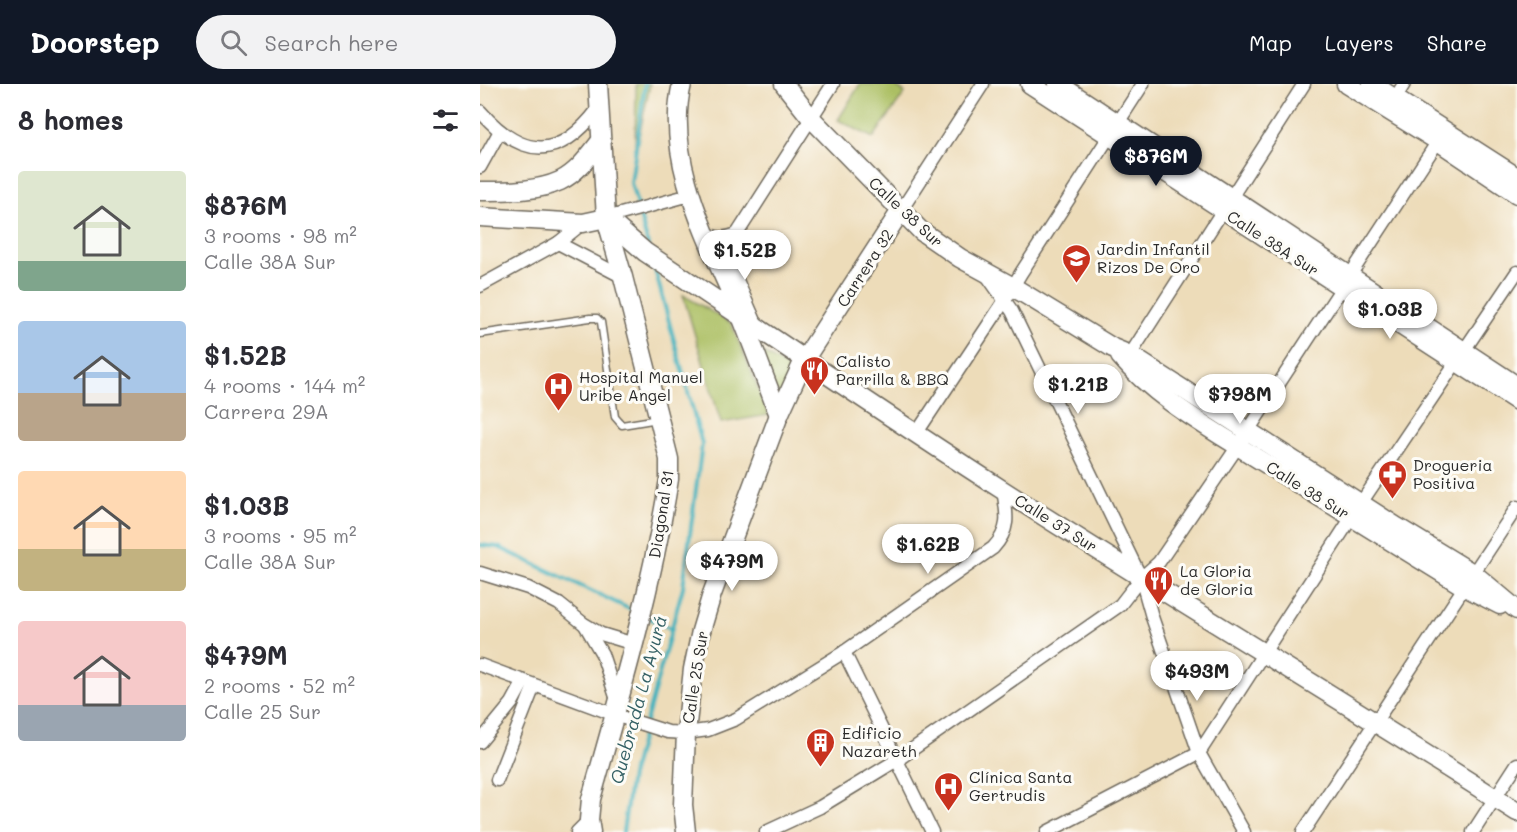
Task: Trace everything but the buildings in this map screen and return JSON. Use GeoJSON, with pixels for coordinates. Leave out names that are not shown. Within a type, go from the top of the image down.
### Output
{"type":"FeatureCollection","features":[{"type":"Feature","properties":{"kind":"main road","name":"Diagonal 31"},"geometry":{"type":"LineString","coordinates":[[585,828],[640,622],[663,518],[669,479],[669,459],[606,218],[598,84]]}},
{"type":"Feature","properties":{"kind":"main road"},"geometry":{"type":"LineString","coordinates":[[682,84],[678,116],[683,158],[684,197],[705,232],[779,415]]}},
{"type":"Feature","properties":{"kind":"main road","name":"Calle 38 Sur"},"geometry":{"type":"LineString","coordinates":[[784,84],[811,118],[900,212],[942,247],[984,271],[1009,293],[1122,351],[1138,376],[1154,390],[1243,439],[1470,580],[1517,612]]}},
{"type":"Feature","properties":{"kind":"main road","name":"Calle 38A Sur"},"geometry":{"type":"LineString","coordinates":[[1030,84],[1113,129],[1460,356],[1517,386]]}},
{"type":"Feature","properties":{"kind":"main road","name":"Calle 38A Sur"},"geometry":{"type":"LineString","coordinates":[[1058,84],[1113,129]]}},
{"type":"Feature","properties":{"kind":"main road"},"geometry":{"type":"LineString","coordinates":[[1346,84],[1395,97]]}},
{"type":"Feature","properties":{"kind":"main road"},"geometry":{"type":"LineString","coordinates":[[1372,84],[1395,97],[1517,194]]}},
{"type":"Feature","properties":{"kind":"main road"},"geometry":{"type":"LineString","coordinates":[[1442,136],[1517,177]]}},
{"type":"Feature","properties":{"kind":"main road"},"geometry":{"type":"LineString","coordinates":[[480,191],[514,190],[560,181],[585,161],[600,142]]}},
{"type":"Feature","properties":{"kind":"main road","name":"Carrera 32"},"geometry":{"type":"LineString","coordinates":[[804,360],[900,212]]}},
{"type":"Feature","properties":{"kind":"main road"},"geometry":{"type":"LineString","coordinates":[[480,217],[583,223],[606,218]]}},
{"type":"Feature","properties":{"kind":"main road","name":"Calle 37 Sur"},"geometry":{"type":"LineString","coordinates":[[606,218],[645,252],[916,434],[1141,578],[1265,653],[1517,812]]}},
{"type":"Feature","properties":{"kind":"main road","name":"Calle 38A Sur"},"geometry":{"type":"LineString","coordinates":[[1460,356],[1517,401]]}},
{"type":"Feature","properties":{"kind":"main road","name":"Calle 25 Sur"},"geometry":{"type":"LineString","coordinates":[[686,832],[677,732],[703,622],[779,415],[804,360]]}},
{"type":"Feature","properties":{"kind":"street"},"geometry":{"type":"LineString","coordinates":[[759,329],[732,269],[730,255],[737,234],[833,84]]}},
{"type":"Feature","properties":{"kind":"street","name":"Carrera 32"},"geometry":{"type":"LineString","coordinates":[[900,212],[983,84]]}},
{"type":"Feature","properties":{"kind":"street"},"geometry":{"type":"LineString","coordinates":[[916,434],[1143,84]]}},
{"type":"Feature","properties":{"kind":"street"},"geometry":{"type":"LineString","coordinates":[[1122,351],[1226,203],[1304,84]]}},
{"type":"Feature","properties":{"kind":"street"},"geometry":{"type":"LineString","coordinates":[[480,111],[500,131],[518,143],[534,147],[551,147],[568,140],[580,131],[598,109]]}},
{"type":"Feature","properties":{"kind":"street"},"geometry":{"type":"LineString","coordinates":[[480,167],[500,131]]}},
{"type":"Feature","properties":{"kind":"street"},"geometry":{"type":"LineString","coordinates":[[766,832],[819,807],[897,760],[1120,605],[1141,578],[1159,562],[1243,439],[1442,136]]}},
{"type":"Feature","properties":{"kind":"street"},"geometry":{"type":"LineString","coordinates":[[606,218],[684,197]]}},
{"type":"Feature","properties":{"kind":"street"},"geometry":{"type":"LineString","coordinates":[[480,286],[558,243],[583,223]]}},
{"type":"Feature","properties":{"kind":"street"},"geometry":{"type":"LineString","coordinates":[[705,232],[719,238],[737,234]]}},
{"type":"Feature","properties":{"kind":"street"},"geometry":{"type":"LineString","coordinates":[[558,243],[623,276]]}},
{"type":"Feature","properties":{"kind":"street"},"geometry":{"type":"LineString","coordinates":[[1047,832],[1199,753],[1357,510],[1517,272]]}},
{"type":"Feature","properties":{"kind":"street"},"geometry":{"type":"LineString","coordinates":[[1009,293],[1141,578],[1199,753],[1244,832]]}},
{"type":"Feature","properties":{"kind":"street"},"geometry":{"type":"LineString","coordinates":[[480,665],[529,684],[617,709],[639,723],[677,732],[708,730],[736,719],[844,652],[993,548],[1005,533],[1007,523],[1003,490]]}},
{"type":"Feature","properties":{"kind":"street"},"geometry":{"type":"LineString","coordinates":[[1303,832],[1517,507]]}},
{"type":"Feature","properties":{"kind":"street"},"geometry":{"type":"LineString","coordinates":[[480,573],[528,588],[559,604],[601,634],[634,642]]}},
{"type":"Feature","properties":{"kind":"street"},"geometry":{"type":"LineString","coordinates":[[584,624],[602,654],[617,709]]}},
{"type":"Feature","properties":{"kind":"street"},"geometry":{"type":"LineString","coordinates":[[844,652],[932,832]]}},
{"type":"Feature","properties":{"kind":"street"},"geometry":{"type":"LineString","coordinates":[[480,742],[529,684]]}},
{"type":"Feature","properties":{"kind":"street"},"geometry":{"type":"LineString","coordinates":[[497,780],[526,707],[529,684]]}},
{"type":"Feature","properties":{"kind":"street"},"geometry":{"type":"LineString","coordinates":[[513,703],[520,702],[526,707]]}},
{"type":"Feature","properties":{"kind":"street"},"geometry":{"type":"LineString","coordinates":[[1473,832],[1517,764]]}},
{"type":"Feature","properties":{"kind":"lane"},"geometry":{"type":"LineString","coordinates":[[480,334],[597,318],[601,322],[615,417],[622,424],[659,419]]}},
{"type":"Feature","properties":{"kind":"green space"},"geometry":{"type":"Polygon","coordinates":[[[636,84],[650,84],[635,155],[636,84]]]}},
{"type":"Feature","properties":{"kind":"green space"},"geometry":{"type":"Polygon","coordinates":[[[860,84],[892,84],[905,93],[873,138],[838,120],[860,84]]]}},
{"type":"Feature","properties":{"kind":"green space"},"geometry":{"type":"Polygon","coordinates":[[[683,295],[731,323],[769,415],[721,423],[683,295]]]}},
{"type":"Feature","properties":{"kind":"green space"},"geometry":{"type":"Polygon","coordinates":[[[755,348],[796,372],[776,403],[755,348]]]}},
{"type":"Feature","properties":{"kind":"waterway","name":"Quebrada La Ayurá"},"geometry":{"type":"LineString","coordinates":[[645,84],[631,183],[648,245]]}},
{"type":"Feature","properties":{"kind":"waterway","name":"Quebrada La Ayurá"},"geometry":{"type":"LineString","coordinates":[[623,832],[631,776],[683,587],[702,444],[654,266]]}},
{"type":"Feature","properties":{"kind":"waterway"},"geometry":{"type":"LineString","coordinates":[[480,545],[498,547],[636,612]]}},
{"type":"Feature","properties":{"kind":"waterway"},"geometry":{"type":"LineString","coordinates":[[645,616],[672,629]]}},
{"type":"Feature","properties":{"kind":"place","name":"Jardin Infantil Rizos De Oro"},"geometry":{"type":"Point","coordinates":[1076,284]}},
{"type":"Feature","properties":{"kind":"place","name":"Calisto Parrilla & BBQ"},"geometry":{"type":"Point","coordinates":[815,396]}},
{"type":"Feature","properties":{"kind":"place","name":"Hospital Manuel Uribe Angel"},"geometry":{"type":"Point","coordinates":[558,412]}},
{"type":"Feature","properties":{"kind":"place","name":"Drogueria Positiva"},"geometry":{"type":"Point","coordinates":[1392,500]}},
{"type":"Feature","properties":{"kind":"place","name":"La Gloria de Gloria"},"geometry":{"type":"Point","coordinates":[1159,606]}},
{"type":"Feature","properties":{"kind":"place","name":"Edificio Nazareth"},"geometry":{"type":"Point","coordinates":[821,768]}},
{"type":"Feature","properties":{"kind":"place","name":"Clínica Santa Gertrudis"},"geometry":{"type":"Point","coordinates":[948,812]}}]}
